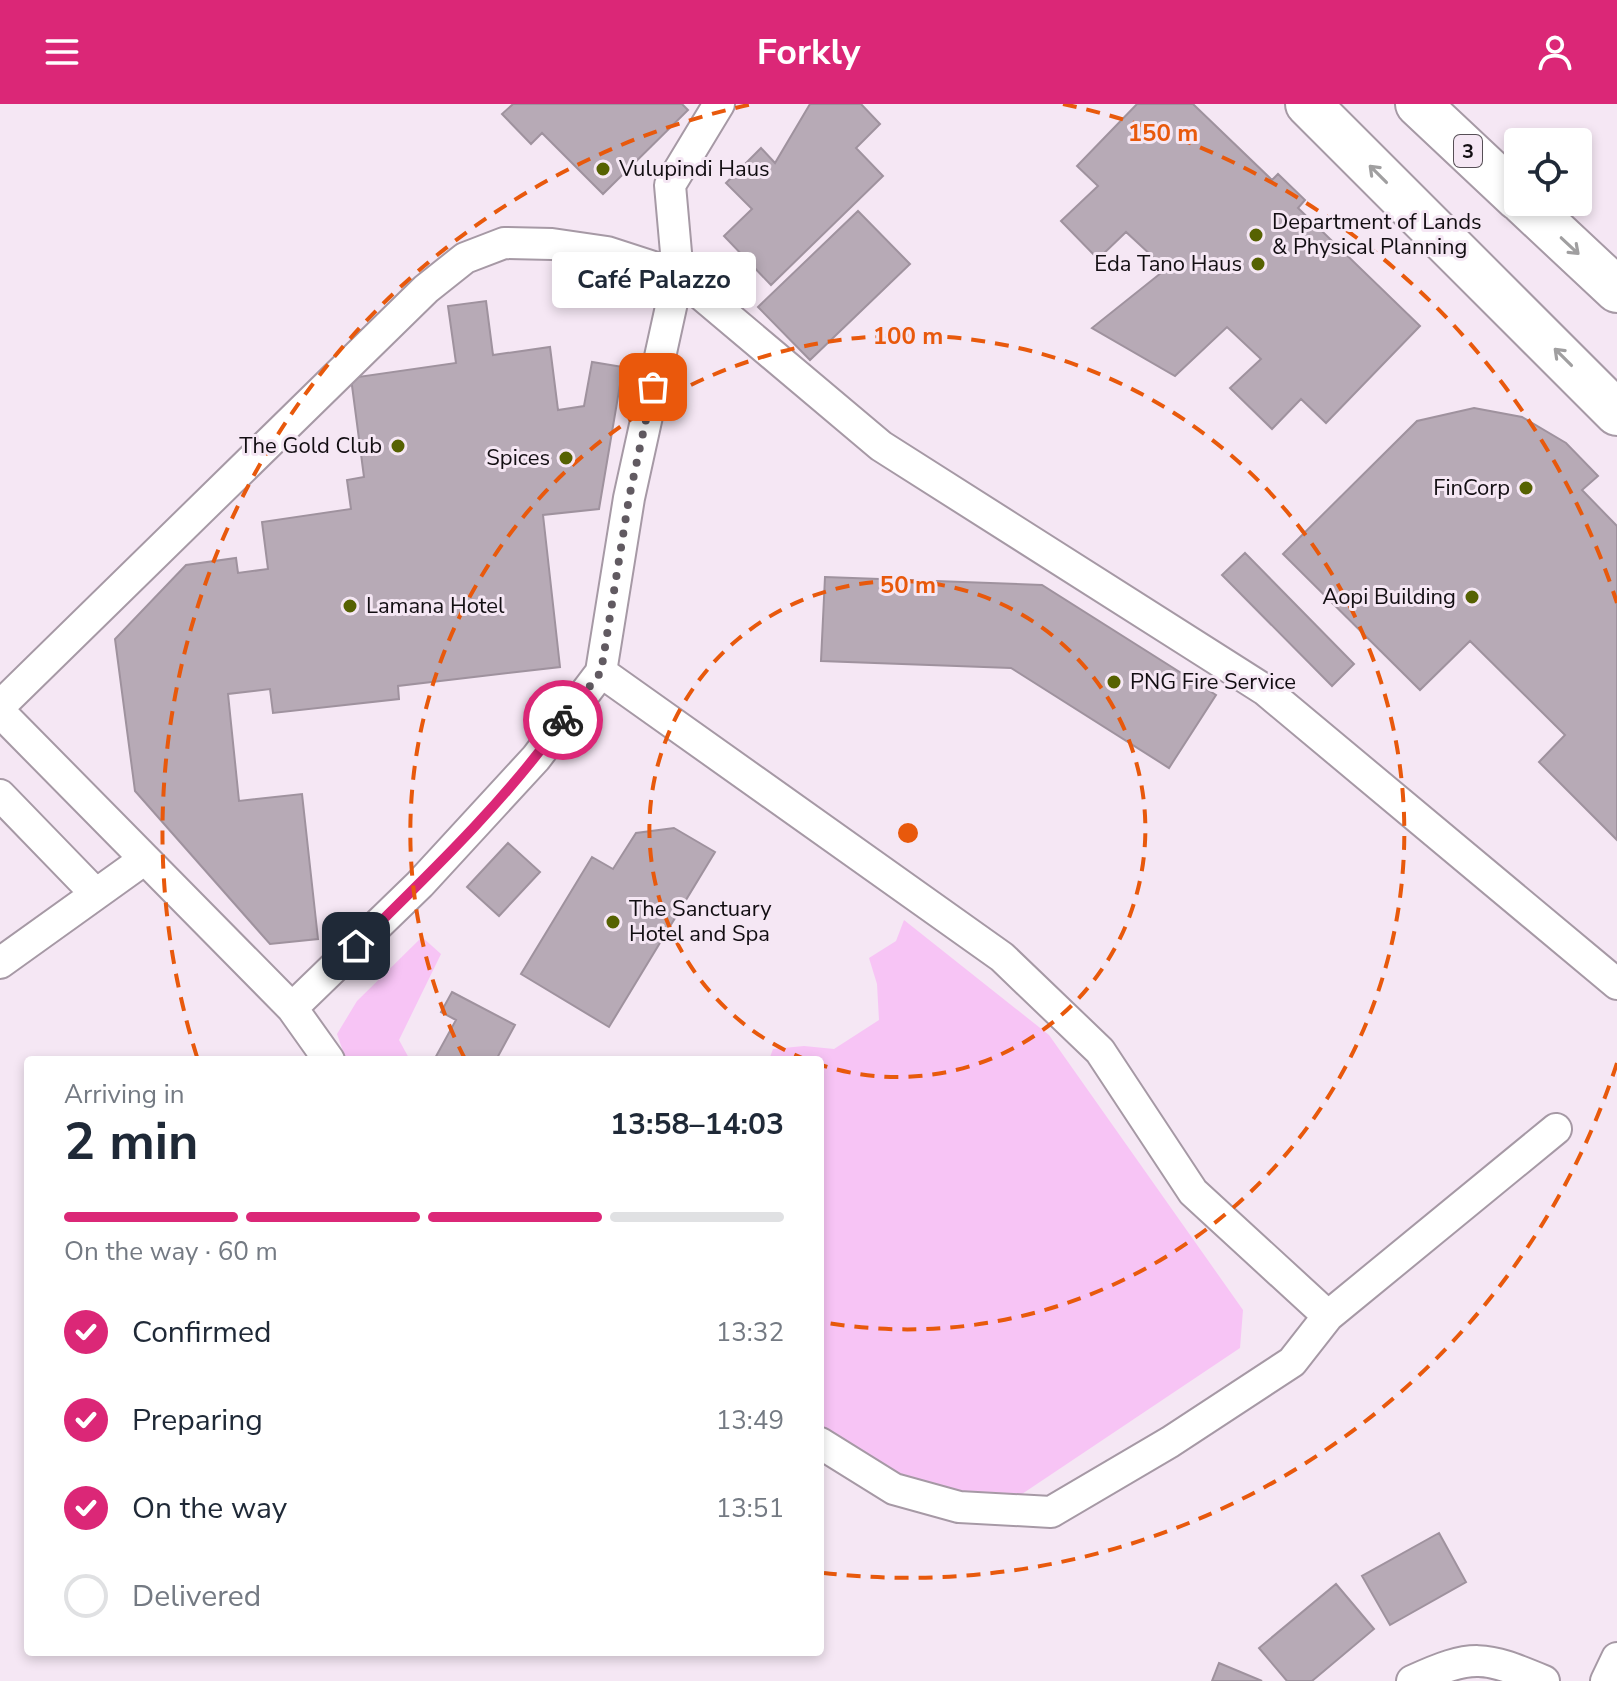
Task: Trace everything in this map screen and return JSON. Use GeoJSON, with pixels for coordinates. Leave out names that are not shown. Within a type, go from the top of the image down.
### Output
{"type":"FeatureCollection","features":[{"type":"Feature","properties":{"kind":"highway"},"geometry":{"type":"LineString","coordinates":[[1308,104],[1617,413]]}},
{"type":"Feature","properties":{"kind":"highway","name":"3"},"geometry":{"type":"LineString","coordinates":[[1418,104],[1504,185]]}},
{"type":"Feature","properties":{"kind":"highway"},"geometry":{"type":"LineString","coordinates":[[1538,216],[1617,290]]}},
{"type":"Feature","properties":{"kind":"street"},"geometry":{"type":"LineString","coordinates":[[292,1008],[420,884],[536,758],[601,672],[629,498],[678,275],[670,185],[719,104]]}},
{"type":"Feature","properties":{"kind":"street"},"geometry":{"type":"LineString","coordinates":[[326,1056],[292,1008],[0,709],[426,289],[465,258],[504,243],[552,244],[607,252],[678,275],[881,446],[1265,690],[1617,984]]}},
{"type":"Feature","properties":{"kind":"street"},"geometry":{"type":"LineString","coordinates":[[601,672],[1002,957],[1100,1051],[1193,1192],[1328,1316]]}},
{"type":"Feature","properties":{"kind":"street"},"geometry":{"type":"LineString","coordinates":[[0,795],[95,893]]}},
{"type":"Feature","properties":{"kind":"street"},"geometry":{"type":"LineString","coordinates":[[0,963],[145,859]]}},
{"type":"Feature","properties":{"kind":"street"},"geometry":{"type":"LineString","coordinates":[[824,1445],[894,1489],[959,1507],[1051,1512],[1170,1442],[1292,1362],[1328,1316],[1556,1129]]}},
{"type":"Feature","properties":{"kind":"street"},"geometry":{"type":"LineString","coordinates":[[1606,1681],[1617,1658]]}},
{"type":"Feature","properties":{"kind":"street"},"geometry":{"type":"LineString","coordinates":[[1412,1681],[1460,1662],[1493,1660],[1544,1681]]}},
{"type":"Feature","properties":{"kind":"shaded area"},"geometry":{"type":"Polygon","coordinates":[[[904,920],[1049,1035],[1243,1310],[1240,1348],[1004,1506],[904,1487],[824,1438],[824,1056],[770,1056],[773,1049],[804,1046],[834,1049],[879,1020],[877,984],[869,958],[896,941],[904,920]]]}},
{"type":"Feature","properties":{"kind":"shaded area"},"geometry":{"type":"Polygon","coordinates":[[[422,937],[441,954],[399,1040],[408,1056],[345,1056],[337,1034],[357,1001],[422,937]]]}},
{"type":"Feature","properties":{"kind":"building","name":"Vulupindi Haus"},"geometry":{"type":"Polygon","coordinates":[[[513,104],[682,104],[688,110],[603,194],[542,133],[531,144],[502,114],[513,104]]]}},
{"type":"Feature","properties":{"kind":"building"},"geometry":{"type":"Polygon","coordinates":[[[810,104],[861,104],[880,124],[856,148],[883,176],[771,285],[724,236],[752,209],[726,183],[761,148],[775,163],[810,104]]]}},
{"type":"Feature","properties":{"kind":"building","name":"Eda Tano Haus"},"geometry":{"type":"Polygon","coordinates":[[[1137,104],[1193,104],[1272,180],[1278,174],[1305,200],[1298,208],[1420,326],[1326,423],[1301,399],[1272,429],[1230,388],[1261,359],[1227,327],[1175,376],[1092,328],[1166,269],[1126,232],[1098,259],[1061,221],[1098,186],[1077,166],[1137,104]]]}},
{"type":"Feature","properties":{"kind":"building"},"geometry":{"type":"Polygon","coordinates":[[[858,211],[910,264],[810,360],[758,307],[858,211]]]}},
{"type":"Feature","properties":{"kind":"building","name":"Lamana Hotel"},"geometry":{"type":"Polygon","coordinates":[[[486,301],[493,355],[550,347],[558,410],[584,406],[592,362],[623,367],[599,509],[543,515],[560,667],[398,686],[399,699],[273,713],[270,689],[228,694],[239,801],[302,794],[318,939],[270,944],[135,791],[115,639],[186,565],[236,558],[238,573],[268,569],[262,522],[351,509],[347,480],[364,477],[351,378],[456,363],[448,306],[486,301]]]}},
{"type":"Feature","properties":{"kind":"building","name":"Aopi Building"},"geometry":{"type":"Polygon","coordinates":[[[1474,408],[1522,417],[1566,443],[1598,476],[1582,490],[1617,526],[1617,840],[1539,762],[1565,735],[1470,641],[1420,690],[1283,554],[1417,421],[1474,408]]]}},
{"type":"Feature","properties":{"kind":"building"},"geometry":{"type":"Polygon","coordinates":[[[1245,553],[1354,664],[1332,686],[1222,575],[1245,553]]]}},
{"type":"Feature","properties":{"kind":"building","name":"PNG Fire Service"},"geometry":{"type":"Polygon","coordinates":[[[825,577],[1042,585],[1216,695],[1169,768],[1011,668],[821,661],[825,577]]]}},
{"type":"Feature","properties":{"kind":"building","name":"The Sanctuary Hotel and Spa"},"geometry":{"type":"Polygon","coordinates":[[[674,828],[715,852],[609,1027],[521,974],[592,857],[613,869],[636,833],[674,828]]]}},
{"type":"Feature","properties":{"kind":"building"},"geometry":{"type":"Polygon","coordinates":[[[508,843],[540,872],[499,916],[467,887],[508,843]]]}},
{"type":"Feature","properties":{"kind":"building"},"geometry":{"type":"Polygon","coordinates":[[[452,992],[515,1025],[498,1056],[436,1056],[456,1020],[441,1012],[452,992]]]}},
{"type":"Feature","properties":{"kind":"building"},"geometry":{"type":"Polygon","coordinates":[[[1439,1533],[1466,1582],[1390,1625],[1362,1576],[1439,1533]]]}},
{"type":"Feature","properties":{"kind":"building"},"geometry":{"type":"Polygon","coordinates":[[[1336,1584],[1374,1629],[1312,1681],[1287,1681],[1259,1648],[1336,1584]]]}},
{"type":"Feature","properties":{"kind":"building"},"geometry":{"type":"Polygon","coordinates":[[[1219,1663],[1262,1681],[1212,1681],[1219,1663]]]}},
{"type":"Feature","properties":{"kind":"way so far"},"geometry":{"type":"LineString","coordinates":[[563,720],[601,672],[629,498],[653,387]]}},
{"type":"Feature","properties":{"kind":"place","name":"Vulupindi Haus"},"geometry":{"type":"Point","coordinates":[603,169]}},
{"type":"Feature","properties":{"kind":"place","name":"Department of Lands & Physical Planning"},"geometry":{"type":"Point","coordinates":[1256,235]}},
{"type":"Feature","properties":{"kind":"place","name":"Eda Tano Haus"},"geometry":{"type":"Point","coordinates":[1258,264]}},
{"type":"Feature","properties":{"kind":"place","name":"Café Palazzo"},"geometry":{"type":"Point","coordinates":[653,387]}},
{"type":"Feature","properties":{"kind":"place","name":"The Gold Club"},"geometry":{"type":"Point","coordinates":[398,446]}},
{"type":"Feature","properties":{"kind":"place","name":"Spices"},"geometry":{"type":"Point","coordinates":[566,458]}},
{"type":"Feature","properties":{"kind":"place","name":"FinCorp"},"geometry":{"type":"Point","coordinates":[1526,488]}},
{"type":"Feature","properties":{"kind":"place","name":"Aopi Building"},"geometry":{"type":"Point","coordinates":[1472,597]}},
{"type":"Feature","properties":{"kind":"place","name":"Lamana Hotel"},"geometry":{"type":"Point","coordinates":[350,606]}},
{"type":"Feature","properties":{"kind":"place","name":"PNG Fire Service"},"geometry":{"type":"Point","coordinates":[1114,682]}},
{"type":"Feature","properties":{"kind":"place","name":"The Sanctuary Hotel and Spa"},"geometry":{"type":"Point","coordinates":[613,922]}},
{"type":"Feature","properties":{"kind":"route"},"geometry":{"type":"LineString","coordinates":[[356,946],[420,884],[536,758],[563,720]]}}]}
